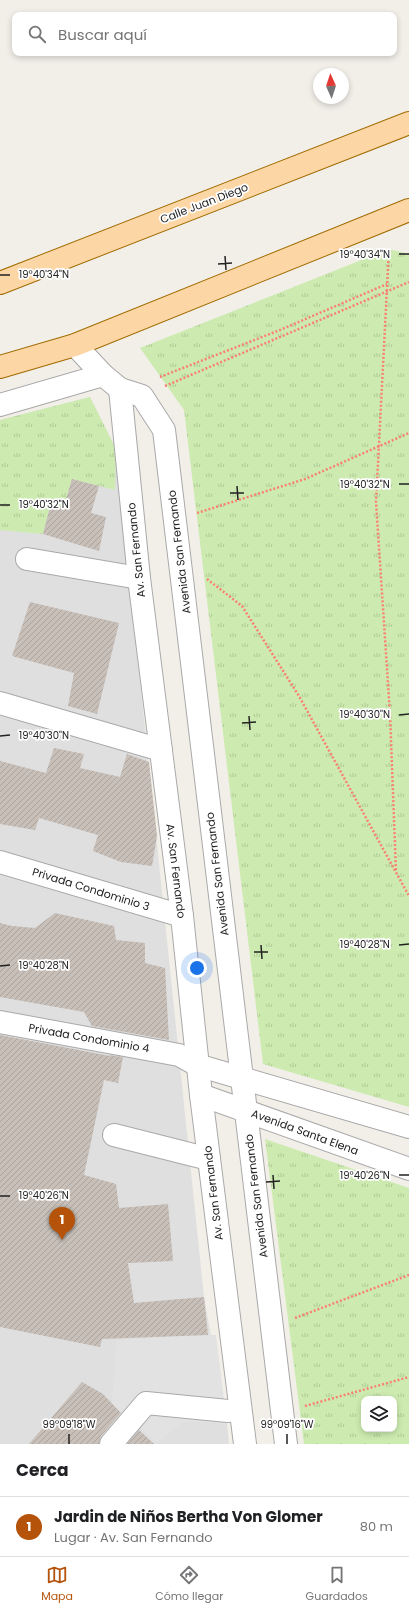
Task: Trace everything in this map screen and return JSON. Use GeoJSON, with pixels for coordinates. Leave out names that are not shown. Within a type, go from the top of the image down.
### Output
{"type":"FeatureCollection","features":[{"type":"Feature","properties":{"kind":"main road","name":"Calle Juan Diego"},"geometry":{"type":"LineString","coordinates":[[0,283],[409,123]]}},
{"type":"Feature","properties":{"kind":"main road"},"geometry":{"type":"LineString","coordinates":[[0,367],[75,345],[409,210]]}},
{"type":"Feature","properties":{"kind":"main road"},"geometry":{"type":"LineString","coordinates":[[383,221],[409,220]]}},
{"type":"Feature","properties":{"kind":"street"},"geometry":{"type":"LineString","coordinates":[[75,345],[103,376],[120,389],[142,396]]}},
{"type":"Feature","properties":{"kind":"street"},"geometry":{"type":"LineString","coordinates":[[0,405],[103,376]]}},
{"type":"Feature","properties":{"kind":"street","name":"Av. San Fernando"},"geometry":{"type":"LineString","coordinates":[[120,389],[139,578],[182,916],[188,1060],[201,1095],[245,1444]]}},
{"type":"Feature","properties":{"kind":"street","name":"Avenida San Fernando"},"geometry":{"type":"LineString","coordinates":[[142,396],[164,430],[286,1444]]}},
{"type":"Feature","properties":{"kind":"street"},"geometry":{"type":"LineString","coordinates":[[27,559],[139,578]]}},
{"type":"Feature","properties":{"kind":"street"},"geometry":{"type":"LineString","coordinates":[[0,703],[161,750]]}},
{"type":"Feature","properties":{"kind":"street","name":"Privada Condominio 3"},"geometry":{"type":"LineString","coordinates":[[0,862],[182,916]]}},
{"type":"Feature","properties":{"kind":"street","name":"Privada Condominio 4"},"geometry":{"type":"LineString","coordinates":[[0,1022],[188,1060]]}},
{"type":"Feature","properties":{"kind":"street"},"geometry":{"type":"LineString","coordinates":[[188,1060],[242,1078],[409,1127]]}},
{"type":"Feature","properties":{"kind":"street","name":"Avenida Santa Elena"},"geometry":{"type":"LineString","coordinates":[[201,1095],[409,1169]]}},
{"type":"Feature","properties":{"kind":"street"},"geometry":{"type":"LineString","coordinates":[[114,1135],[209,1159]]}},
{"type":"Feature","properties":{"kind":"street"},"geometry":{"type":"LineString","coordinates":[[111,1444],[146,1403],[228,1411],[240,1410]]}},
{"type":"Feature","properties":{"kind":"path"},"geometry":{"type":"LineString","coordinates":[[389,249],[376,502],[390,714],[396,872]]}},
{"type":"Feature","properties":{"kind":"path"},"geometry":{"type":"LineString","coordinates":[[142,396],[409,282]]}},
{"type":"Feature","properties":{"kind":"path"},"geometry":{"type":"LineString","coordinates":[[160,377],[280,330],[388,284]]}},
{"type":"Feature","properties":{"kind":"path"},"geometry":{"type":"LineString","coordinates":[[197,514],[306,479],[409,433]]}},
{"type":"Feature","properties":{"kind":"path"},"geometry":{"type":"LineString","coordinates":[[204,576],[242,606],[299,696],[409,896]]}},
{"type":"Feature","properties":{"kind":"path"},"geometry":{"type":"LineString","coordinates":[[292,1320],[409,1275]]}},
{"type":"Feature","properties":{"kind":"path"},"geometry":{"type":"LineString","coordinates":[[300,1407],[409,1377]]}},
{"type":"Feature","properties":{"kind":"shaded area"},"geometry":{"type":"Polygon","coordinates":[[[90,397],[116,449],[204,1297],[227,1424],[229,1444],[0,1444],[0,420],[90,397]]]}},
{"type":"Feature","properties":{"kind":"shaded area"},"geometry":{"type":"Polygon","coordinates":[[[204,1297],[208,1335],[216,1335],[227,1424],[184,1421],[157,1443],[121,1411],[154,1444],[73,1444],[112,1403],[116,1340],[182,1336],[134,1303],[204,1297]]]}},
{"type":"Feature","properties":{"kind":"green space"},"geometry":{"type":"Polygon","coordinates":[[[389,249],[409,254],[409,1107],[263,1064],[184,410],[140,348],[389,249]]]}},
{"type":"Feature","properties":{"kind":"green space"},"geometry":{"type":"Polygon","coordinates":[[[90,397],[116,449],[115,490],[72,479],[64,506],[50,507],[43,534],[0,530],[0,420],[90,397]]]}},
{"type":"Feature","properties":{"kind":"green space"},"geometry":{"type":"Polygon","coordinates":[[[265,1139],[409,1188],[409,1444],[304,1444],[265,1139]]]}},
{"type":"Feature","properties":{"kind":"building"},"geometry":{"type":"Polygon","coordinates":[[[72,479],[99,486],[91,513],[106,517],[99,551],[43,534],[50,507],[64,506],[72,479]]]}},
{"type":"Feature","properties":{"kind":"building"},"geometry":{"type":"Polygon","coordinates":[[[30,602],[119,623],[97,714],[68,706],[74,673],[12,656],[30,602]]]}},
{"type":"Feature","properties":{"kind":"building"},"geometry":{"type":"Polygon","coordinates":[[[54,748],[84,754],[80,768],[120,777],[127,754],[149,762],[157,836],[152,866],[121,862],[93,851],[98,835],[39,818],[35,830],[0,824],[0,761],[46,773],[54,748]]]}},
{"type":"Feature","properties":{"kind":"building"},"geometry":{"type":"Polygon","coordinates":[[[55,913],[114,926],[116,940],[145,943],[145,963],[165,968],[169,1040],[92,1026],[84,1012],[0,997],[0,923],[12,926],[35,928],[55,913]]]}},
{"type":"Feature","properties":{"kind":"building"},"geometry":{"type":"Polygon","coordinates":[[[0,1035],[110,1056],[109,1055],[123,1057],[118,1083],[104,1080],[84,1175],[116,1184],[119,1208],[168,1204],[173,1261],[128,1263],[134,1303],[204,1297],[208,1335],[102,1339],[100,1347],[0,1327],[0,1035]]]}},
{"type":"Feature","properties":{"kind":"building"},"geometry":{"type":"Polygon","coordinates":[[[82,1382],[103,1394],[121,1413],[101,1436],[99,1444],[29,1444],[82,1382]]]}},
{"type":"Feature","properties":{"kind":"building"},"geometry":{"type":"Polygon","coordinates":[[[139,1430],[154,1444],[127,1444],[139,1430]]]}},
{"type":"Feature","properties":{"kind":"place","name":"Jardin de Niños Bertha Von Glomer"},"geometry":{"type":"Point","coordinates":[62,1240]}}]}
